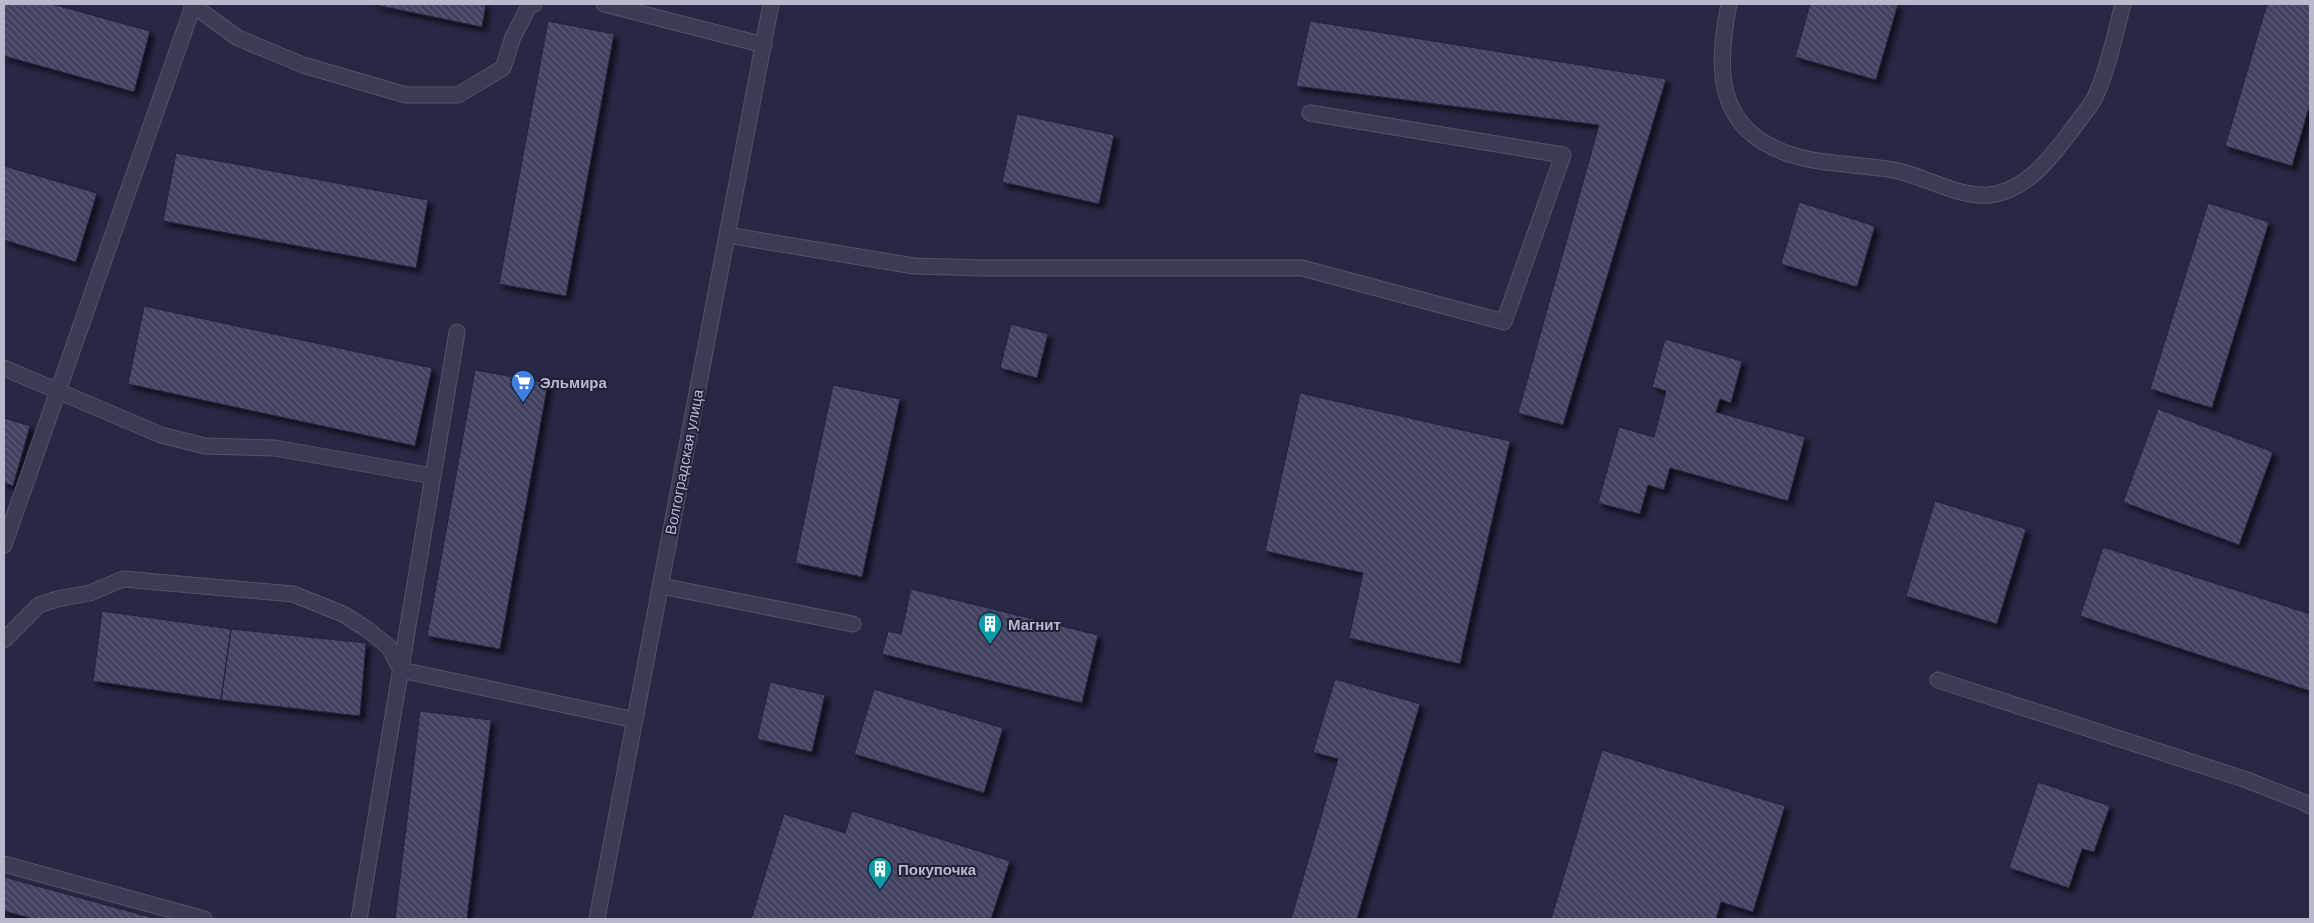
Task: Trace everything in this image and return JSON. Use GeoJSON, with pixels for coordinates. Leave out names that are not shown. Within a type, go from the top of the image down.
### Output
{"type":"FeatureCollection","features":[{"type":"Feature","properties":{"kind":"street"},"geometry":{"type":"LineString","coordinates":[[4,545],[192,5],[238,38],[303,65],[406,95],[458,95],[503,68],[513,37],[529,6],[534,4]]}},
{"type":"Feature","properties":{"kind":"street"},"geometry":{"type":"LineString","coordinates":[[604,4],[764,45]]}},
{"type":"Feature","properties":{"kind":"street","name":"Волгоградская улица"},"geometry":{"type":"LineString","coordinates":[[597,919],[771,4]]}},
{"type":"Feature","properties":{"kind":"street"},"geometry":{"type":"LineString","coordinates":[[1729,4],[1720,61],[1724,88],[1738,118],[1757,139],[1789,154],[1843,164],[1895,170],[1962,192],[1989,195],[2013,188],[2038,171],[2096,97],[2108,62],[2123,4]]}},
{"type":"Feature","properties":{"kind":"street"},"geometry":{"type":"LineString","coordinates":[[727,235],[914,266],[984,268],[1302,268],[1504,322],[1563,155],[1310,113]]}},
{"type":"Feature","properties":{"kind":"street"},"geometry":{"type":"LineString","coordinates":[[359,919],[457,332]]}},
{"type":"Feature","properties":{"kind":"street"},"geometry":{"type":"LineString","coordinates":[[4,368],[161,435],[205,446],[275,448],[433,476]]}},
{"type":"Feature","properties":{"kind":"street"},"geometry":{"type":"LineString","coordinates":[[4,640],[39,605],[57,599],[90,593],[123,579],[293,594],[343,614],[368,630],[389,648],[401,670],[635,720]]}},
{"type":"Feature","properties":{"kind":"street"},"geometry":{"type":"LineString","coordinates":[[661,586],[853,624]]}},
{"type":"Feature","properties":{"kind":"street"},"geometry":{"type":"LineString","coordinates":[[1938,680],[2244,779],[2310,806]]}},
{"type":"Feature","properties":{"kind":"street"},"geometry":{"type":"LineString","coordinates":[[4,864],[204,919]]}},
{"type":"Feature","properties":{"kind":"building"},"geometry":{"type":"Polygon","coordinates":[[[4,4],[52,4],[150,31],[134,92],[4,56],[4,4]]]}},
{"type":"Feature","properties":{"kind":"building"},"geometry":{"type":"Polygon","coordinates":[[[371,4],[486,4],[482,27],[371,4]]]}},
{"type":"Feature","properties":{"kind":"building"},"geometry":{"type":"Polygon","coordinates":[[[1810,4],[1898,4],[1876,80],[1795,57],[1810,4]]]}},
{"type":"Feature","properties":{"kind":"building"},"geometry":{"type":"Polygon","coordinates":[[[2267,4],[2310,4],[2310,104],[2292,166],[2225,146],[2267,4]]]}},
{"type":"Feature","properties":{"kind":"building"},"geometry":{"type":"Polygon","coordinates":[[[548,21],[614,34],[566,296],[499,284],[548,21]]]}},
{"type":"Feature","properties":{"kind":"building"},"geometry":{"type":"Polygon","coordinates":[[[1310,21],[1666,79],[1563,425],[1518,413],[1599,125],[1296,86],[1310,21]]]}},
{"type":"Feature","properties":{"kind":"building"},"geometry":{"type":"Polygon","coordinates":[[[1017,114],[1114,135],[1099,204],[1002,182],[1017,114]]]}},
{"type":"Feature","properties":{"kind":"building"},"geometry":{"type":"Polygon","coordinates":[[[176,153],[428,200],[416,268],[163,221],[176,153]]]}},
{"type":"Feature","properties":{"kind":"building"},"geometry":{"type":"Polygon","coordinates":[[[4,166],[97,193],[76,262],[4,240],[4,166]]]}},
{"type":"Feature","properties":{"kind":"building"},"geometry":{"type":"Polygon","coordinates":[[[1799,202],[1875,226],[1857,287],[1781,264],[1799,202]]]}},
{"type":"Feature","properties":{"kind":"building"},"geometry":{"type":"Polygon","coordinates":[[[2208,203],[2269,222],[2212,408],[2150,389],[2208,203]]]}},
{"type":"Feature","properties":{"kind":"building"},"geometry":{"type":"Polygon","coordinates":[[[144,306],[432,368],[415,446],[128,384],[144,306]]]}},
{"type":"Feature","properties":{"kind":"building"},"geometry":{"type":"Polygon","coordinates":[[[1011,324],[1048,334],[1037,378],[1000,368],[1011,324]]]}},
{"type":"Feature","properties":{"kind":"building"},"geometry":{"type":"Polygon","coordinates":[[[1665,339],[1742,361],[1731,403],[1720,399],[1716,412],[1805,437],[1788,501],[1670,468],[1664,490],[1648,485],[1640,514],[1598,503],[1619,427],[1654,437],[1666,391],[1652,387],[1665,339]]]}},
{"type":"Feature","properties":{"kind":"building"},"geometry":{"type":"Polygon","coordinates":[[[475,370],[548,383],[500,649],[427,636],[475,370]]]}},
{"type":"Feature","properties":{"kind":"building"},"geometry":{"type":"Polygon","coordinates":[[[833,385],[900,399],[862,577],[795,563],[833,385]]]}},
{"type":"Feature","properties":{"kind":"building"},"geometry":{"type":"Polygon","coordinates":[[[1300,393],[1510,441],[1460,664],[1349,638],[1363,573],[1265,551],[1300,393]]]}},
{"type":"Feature","properties":{"kind":"building"},"geometry":{"type":"Polygon","coordinates":[[[2158,409],[2273,452],[2239,545],[2123,502],[2158,409]]]}},
{"type":"Feature","properties":{"kind":"building"},"geometry":{"type":"Polygon","coordinates":[[[4,418],[30,426],[13,486],[4,483],[4,418]]]}},
{"type":"Feature","properties":{"kind":"building"},"geometry":{"type":"Polygon","coordinates":[[[1935,501],[2026,529],[1997,624],[1906,596],[1935,501]]]}},
{"type":"Feature","properties":{"kind":"building"},"geometry":{"type":"Polygon","coordinates":[[[2103,547],[2310,614],[2310,691],[2080,616],[2103,547]]]}},
{"type":"Feature","properties":{"kind":"building","name":"Магнит"},"geometry":{"type":"Polygon","coordinates":[[[911,589],[1098,635],[1082,703],[882,654],[888,631],[901,634],[911,589]]]}},
{"type":"Feature","properties":{"kind":"building"},"geometry":{"type":"Polygon","coordinates":[[[102,611],[231,629],[221,700],[93,681],[102,611]]]}},
{"type":"Feature","properties":{"kind":"building"},"geometry":{"type":"Polygon","coordinates":[[[231,629],[366,643],[360,716],[221,700],[231,629]]]}},
{"type":"Feature","properties":{"kind":"building"},"geometry":{"type":"Polygon","coordinates":[[[1335,679],[1420,704],[1357,919],[1291,919],[1338,759],[1313,752],[1335,679]]]}},
{"type":"Feature","properties":{"kind":"building"},"geometry":{"type":"Polygon","coordinates":[[[770,682],[825,695],[812,752],[757,739],[770,682]]]}},
{"type":"Feature","properties":{"kind":"building"},"geometry":{"type":"Polygon","coordinates":[[[874,689],[1003,728],[984,793],[854,754],[874,689]]]}},
{"type":"Feature","properties":{"kind":"building"},"geometry":{"type":"Polygon","coordinates":[[[420,711],[491,720],[467,919],[395,919],[420,711]]]}},
{"type":"Feature","properties":{"kind":"building"},"geometry":{"type":"Polygon","coordinates":[[[1602,750],[1785,806],[1753,912],[1721,902],[1716,919],[1551,919],[1602,750]]]}},
{"type":"Feature","properties":{"kind":"building"},"geometry":{"type":"Polygon","coordinates":[[[2038,782],[2110,806],[2094,852],[2082,849],[2069,888],[2009,868],[2038,782]]]}},
{"type":"Feature","properties":{"kind":"building","name":"Покупочка"},"geometry":{"type":"Polygon","coordinates":[[[852,811],[1010,861],[991,919],[751,919],[784,814],[845,833],[852,811]]]}},
{"type":"Feature","properties":{"kind":"building"},"geometry":{"type":"Polygon","coordinates":[[[4,877],[157,919],[33,919],[4,911],[4,877]]]}},
{"type":"Feature","properties":{"kind":"place","name":"Эльмира"},"geometry":{"type":"Point","coordinates":[523,403]}},
{"type":"Feature","properties":{"kind":"place","name":"Магнит"},"geometry":{"type":"Point","coordinates":[990,645]}},
{"type":"Feature","properties":{"kind":"place","name":"Покупочка"},"geometry":{"type":"Point","coordinates":[880,890]}}]}
